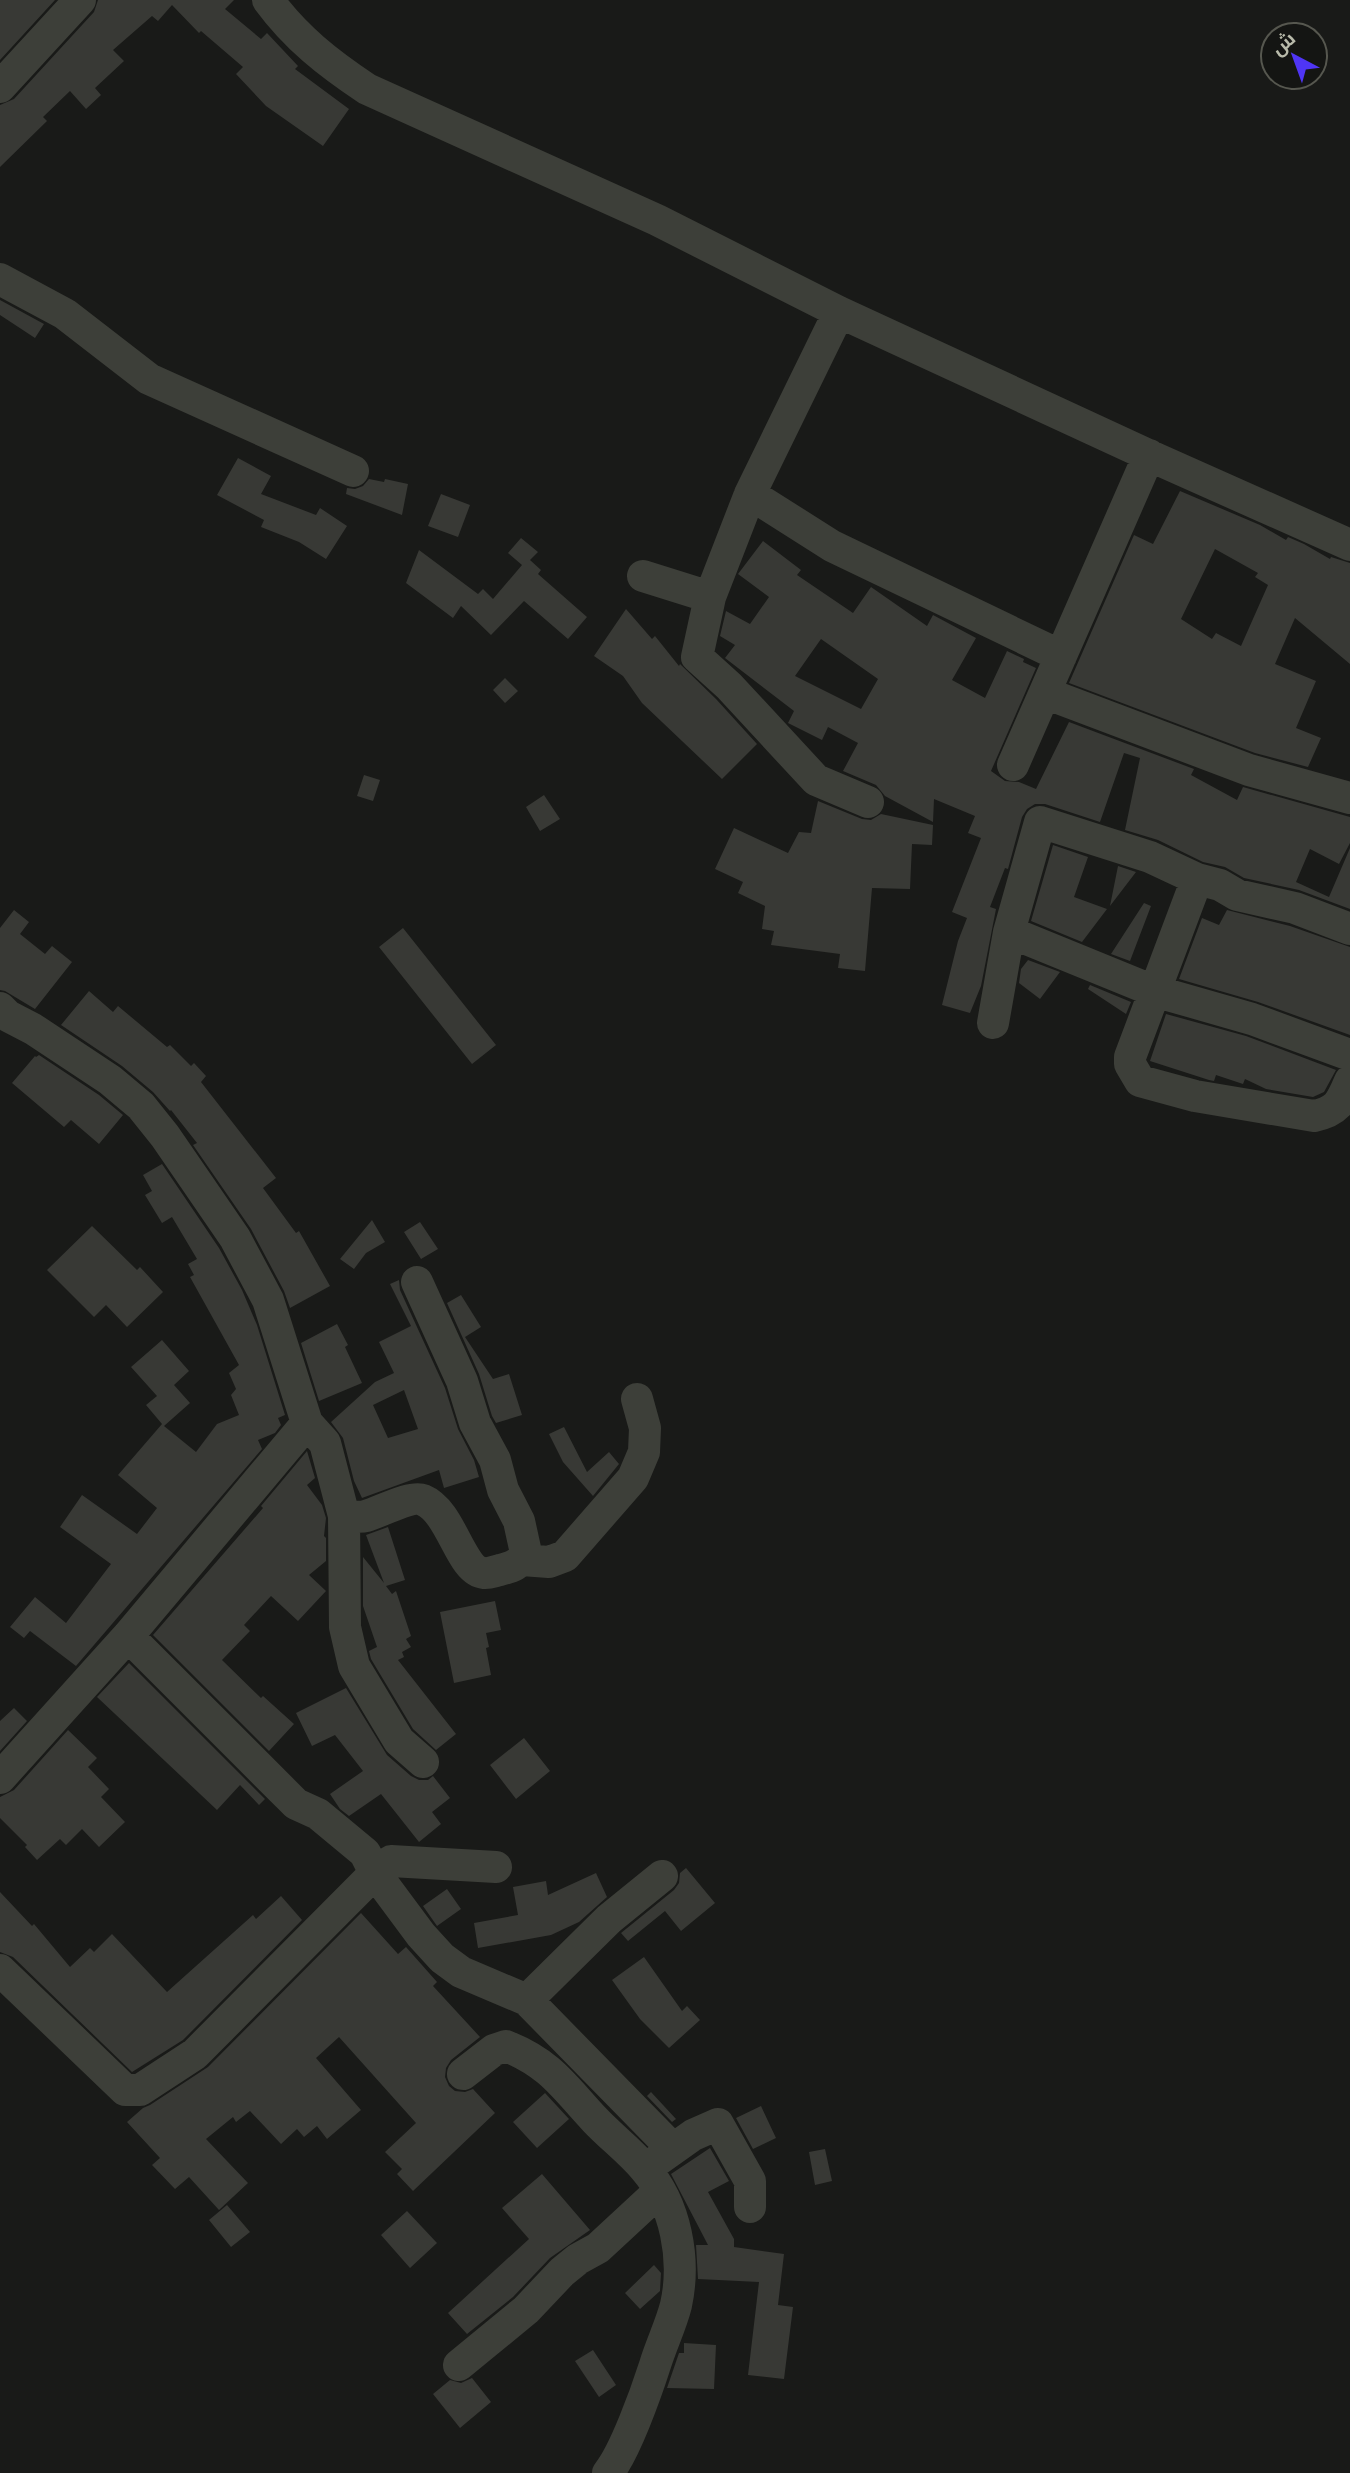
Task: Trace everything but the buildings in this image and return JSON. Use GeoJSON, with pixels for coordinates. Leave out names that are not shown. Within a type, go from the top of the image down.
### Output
{"type":"FeatureCollection","features":[{"type":"Feature","properties":{"kind":"street"},"geometry":{"type":"LineString","coordinates":[[0,87],[80,0]]}},
{"type":"Feature","properties":{"kind":"street"},"geometry":{"type":"LineString","coordinates":[[268,0],[286,24],[326,61],[367,89],[657,220],[839,312],[1350,545]]}},
{"type":"Feature","properties":{"kind":"street"},"geometry":{"type":"LineString","coordinates":[[0,279],[65,313],[149,379],[353,471]]}},
{"type":"Feature","properties":{"kind":"street"},"geometry":{"type":"LineString","coordinates":[[839,312],[750,494],[710,597],[697,657],[729,687],[816,780],[868,802]]}},
{"type":"Feature","properties":{"kind":"street"},"geometry":{"type":"LineString","coordinates":[[1013,765],[1149,455]]}},
{"type":"Feature","properties":{"kind":"street"},"geometry":{"type":"LineString","coordinates":[[750,494],[832,546],[1061,656]]}},
{"type":"Feature","properties":{"kind":"street"},"geometry":{"type":"LineString","coordinates":[[643,576],[710,597]]}},
{"type":"Feature","properties":{"kind":"street"},"geometry":{"type":"LineString","coordinates":[[1045,693],[1249,770],[1350,798]]}},
{"type":"Feature","properties":{"kind":"street"},"geometry":{"type":"LineString","coordinates":[[993,1023],[1009,932],[1040,821],[1150,857],[1197,879],[1220,885],[1237,895],[1295,908],[1350,929]]}},
{"type":"Feature","properties":{"kind":"street"},"geometry":{"type":"LineString","coordinates":[[1197,879],[1130,1057],[1130,1064],[1140,1081],[1195,1096],[1314,1116],[1328,1113],[1340,1103],[1350,1081]]}},
{"type":"Feature","properties":{"kind":"street"},"geometry":{"type":"LineString","coordinates":[[1009,932],[1154,991],[1252,1019],[1350,1055]]}},
{"type":"Feature","properties":{"kind":"street"},"geometry":{"type":"LineString","coordinates":[[0,1008],[8,1016],[33,1029],[110,1080],[141,1105],[235,1238],[268,1300],[307,1423],[325,1443],[344,1516],[345,1627],[354,1665],[399,1741],[423,1762]]}},
{"type":"Feature","properties":{"kind":"street"},"geometry":{"type":"LineString","coordinates":[[344,1516],[363,1517],[416,1498],[425,1500],[440,1516],[457,1539],[463,1558],[472,1569],[483,1573],[514,1566],[526,1553],[519,1521],[503,1490],[495,1460],[475,1423],[461,1381],[417,1282]]}},
{"type":"Feature","properties":{"kind":"street"},"geometry":{"type":"LineString","coordinates":[[522,1560],[549,1562],[565,1556],[633,1478],[643,1452],[645,1428],[637,1399]]}},
{"type":"Feature","properties":{"kind":"street"},"geometry":{"type":"LineString","coordinates":[[0,1779],[128,1636],[307,1423]]}},
{"type":"Feature","properties":{"kind":"street"},"geometry":{"type":"LineString","coordinates":[[128,1636],[296,1804],[318,1814],[365,1853],[375,1873],[421,1935],[442,1958],[461,1972],[527,2000],[672,2148]]}},
{"type":"Feature","properties":{"kind":"street"},"geometry":{"type":"LineString","coordinates":[[0,1970],[125,2090],[140,2090],[195,2054],[375,1873],[391,1861],[496,1867]]}},
{"type":"Feature","properties":{"kind":"street"},"geometry":{"type":"LineString","coordinates":[[527,2000],[609,1919],[662,1876]]}},
{"type":"Feature","properties":{"kind":"street"},"geometry":{"type":"LineString","coordinates":[[463,2074],[494,2050],[506,2046],[524,2054],[556,2075],[652,2179],[669,2209],[678,2246],[680,2275],[676,2307],[632,2426],[608,2473]]}},
{"type":"Feature","properties":{"kind":"street"},"geometry":{"type":"LineString","coordinates":[[459,2365],[526,2310],[562,2272],[598,2248],[652,2198],[652,2179],[672,2148],[693,2135],[718,2124],[750,2181],[750,2207]]}}]}
